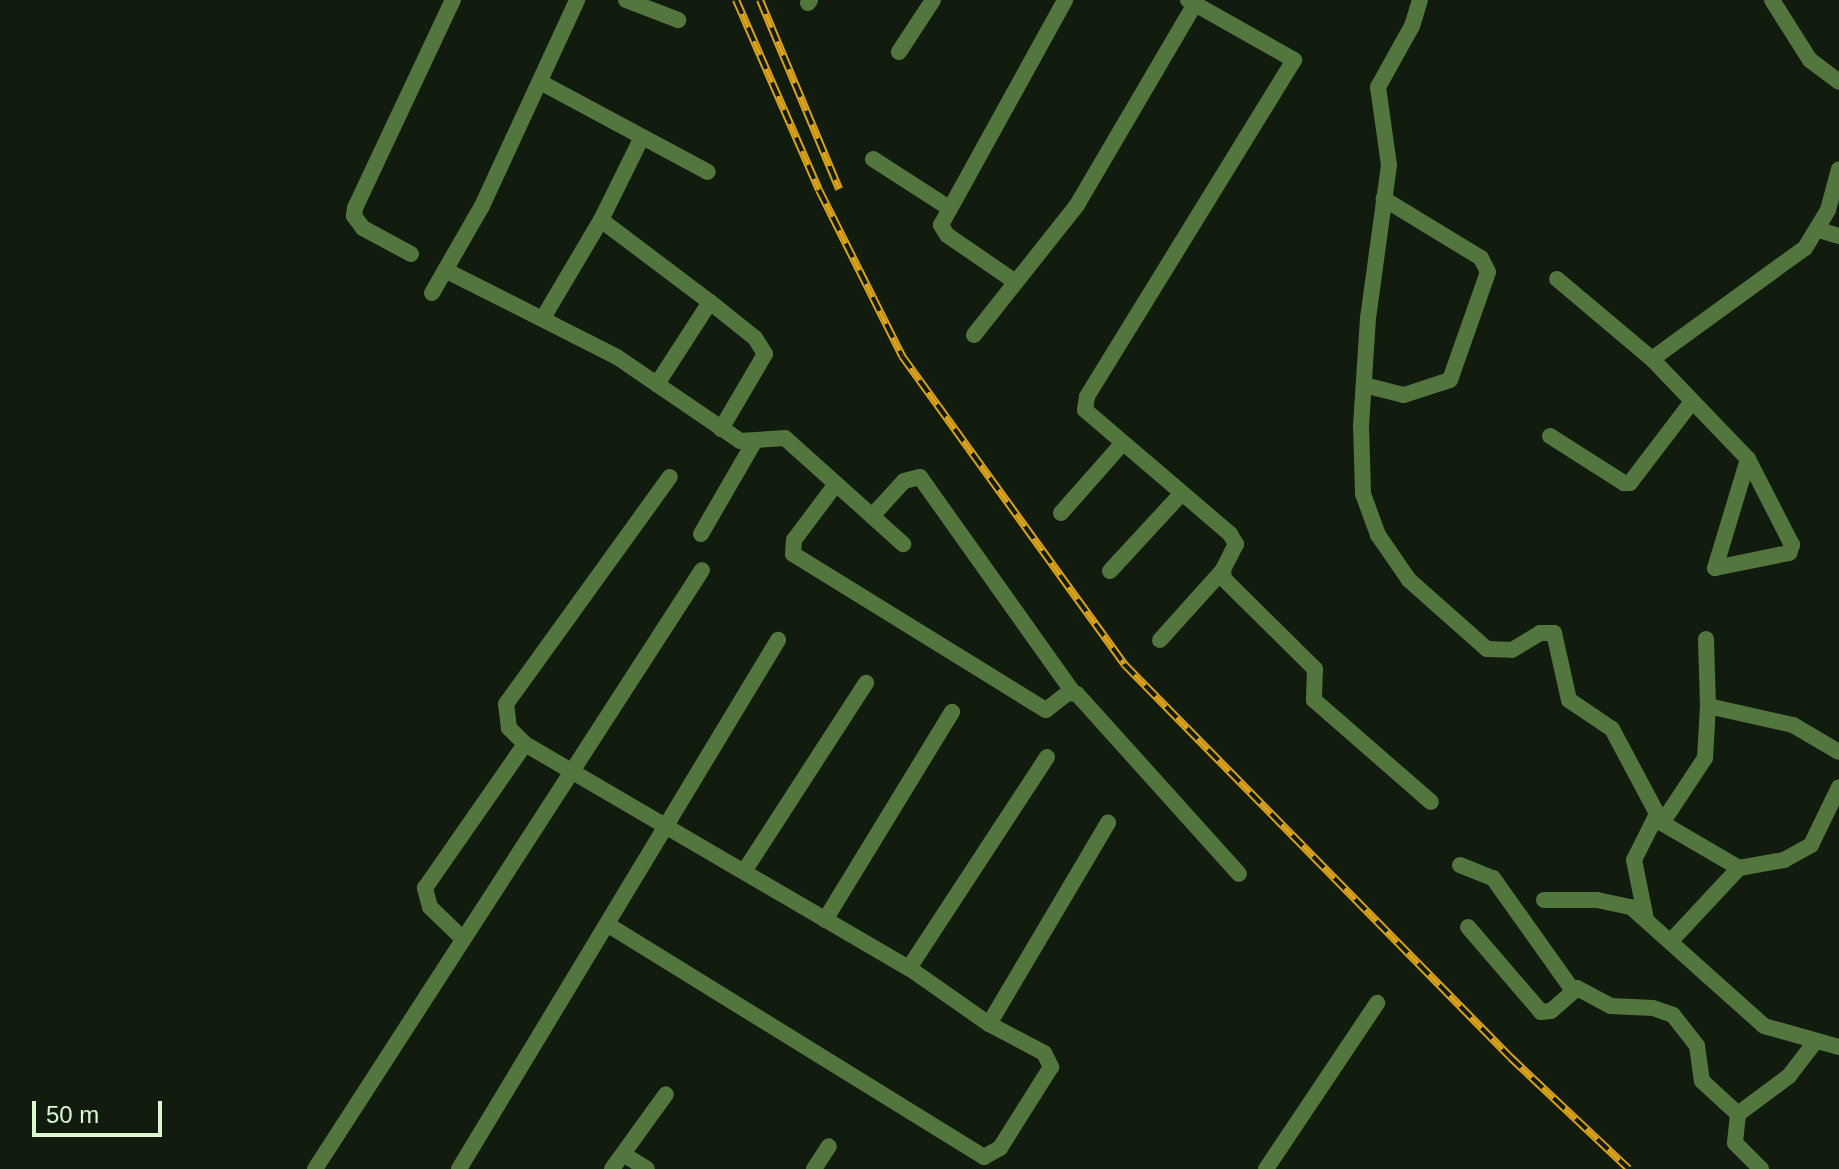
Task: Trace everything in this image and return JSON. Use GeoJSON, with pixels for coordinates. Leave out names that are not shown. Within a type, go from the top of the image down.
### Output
{"type":"FeatureCollection","features":[{"type":"Feature","properties":{"kind":"street"},"geometry":{"type":"LineString","coordinates":[[411,254],[363,228],[354,216],[355,208],[453,0]]}},
{"type":"Feature","properties":{"kind":"street"},"geometry":{"type":"LineString","coordinates":[[432,293],[542,83],[577,0]]}},
{"type":"Feature","properties":{"kind":"street"},"geometry":{"type":"LineString","coordinates":[[626,0],[678,20]]}},
{"type":"Feature","properties":{"kind":"street"},"geometry":{"type":"LineString","coordinates":[[899,52],[933,0]]}},
{"type":"Feature","properties":{"kind":"street"},"geometry":{"type":"LineString","coordinates":[[1014,281],[947,235],[941,225],[1065,0]]}},
{"type":"Feature","properties":{"kind":"street"},"geometry":{"type":"LineString","coordinates":[[1420,0],[1412,26],[1378,87],[1377,102],[1390,148],[1364,385],[1363,494],[1393,559],[1424,596],[1487,649],[1512,650],[1540,633],[1554,633],[1569,700],[1612,729],[1659,819],[1739,868]]}},
{"type":"Feature","properties":{"kind":"street"},"geometry":{"type":"LineString","coordinates":[[1772,0],[1810,60],[1839,82]]}},
{"type":"Feature","properties":{"kind":"street"},"geometry":{"type":"LineString","coordinates":[[974,335],[1085,192],[1191,2],[1294,60],[1087,397],[1089,416],[1234,539],[1234,551],[1223,570],[1160,640]]}},
{"type":"Feature","properties":{"kind":"street"},"geometry":{"type":"LineString","coordinates":[[542,83],[641,139],[708,172]]}},
{"type":"Feature","properties":{"kind":"street"},"geometry":{"type":"LineString","coordinates":[[543,318],[601,220],[641,139]]}},
{"type":"Feature","properties":{"kind":"street"},"geometry":{"type":"LineString","coordinates":[[873,159],[949,208]]}},
{"type":"Feature","properties":{"kind":"street"},"geometry":{"type":"LineString","coordinates":[[1652,359],[1790,261],[1819,230],[1839,169]]}},
{"type":"Feature","properties":{"kind":"street"},"geometry":{"type":"LineString","coordinates":[[1364,385],[1404,395],[1450,380],[1488,272],[1481,258],[1384,199]]}},
{"type":"Feature","properties":{"kind":"street"},"geometry":{"type":"LineString","coordinates":[[601,220],[755,338],[765,354],[721,429]]}},
{"type":"Feature","properties":{"kind":"street"},"geometry":{"type":"LineString","coordinates":[[1819,230],[1839,236]]}},
{"type":"Feature","properties":{"kind":"street"},"geometry":{"type":"LineString","coordinates":[[445,270],[543,318],[657,384],[721,429],[753,444]]}},
{"type":"Feature","properties":{"kind":"street"},"geometry":{"type":"LineString","coordinates":[[1557,279],[1652,359],[1748,459],[1793,548],[1715,568],[1713,562],[1748,459]]}},
{"type":"Feature","properties":{"kind":"street"},"geometry":{"type":"LineString","coordinates":[[657,384],[710,302]]}},
{"type":"Feature","properties":{"kind":"street"},"geometry":{"type":"LineString","coordinates":[[1550,436],[1611,476],[1630,483],[1691,403]]}},
{"type":"Feature","properties":{"kind":"street"},"geometry":{"type":"LineString","coordinates":[[701,534],[753,444],[776,435],[785,438],[903,544]]}},
{"type":"Feature","properties":{"kind":"street"},"geometry":{"type":"LineString","coordinates":[[1061,513],[1121,445]]}},
{"type":"Feature","properties":{"kind":"street"},"geometry":{"type":"LineString","coordinates":[[608,925],[984,1157],[1000,1148],[1051,1067],[1044,1053],[989,1024],[909,968],[745,870],[569,773],[525,744],[509,728],[510,695],[670,477]]}},
{"type":"Feature","properties":{"kind":"street"},"geometry":{"type":"LineString","coordinates":[[872,516],[904,481],[920,477],[1073,692],[1239,874]]}},
{"type":"Feature","properties":{"kind":"street"},"geometry":{"type":"LineString","coordinates":[[836,484],[794,540],[793,554],[1046,710],[1073,692]]}},
{"type":"Feature","properties":{"kind":"street"},"geometry":{"type":"LineString","coordinates":[[1110,571],[1181,494]]}},
{"type":"Feature","properties":{"kind":"street"},"geometry":{"type":"LineString","coordinates":[[315,1169],[702,570]]}},
{"type":"Feature","properties":{"kind":"street"},"geometry":{"type":"LineString","coordinates":[[1223,570],[1224,579],[1315,669],[1314,700],[1431,802]]}},
{"type":"Feature","properties":{"kind":"street"},"geometry":{"type":"LineString","coordinates":[[1646,919],[1634,860],[1659,819],[1705,758],[1708,706],[1706,639]]}},
{"type":"Feature","properties":{"kind":"street"},"geometry":{"type":"LineString","coordinates":[[459,1169],[608,925],[662,826],[778,640]]}},
{"type":"Feature","properties":{"kind":"street"},"geometry":{"type":"LineString","coordinates":[[745,870],[866,683]]}},
{"type":"Feature","properties":{"kind":"street"},"geometry":{"type":"LineString","coordinates":[[1708,706],[1793,725],[1839,752]]}},
{"type":"Feature","properties":{"kind":"street"},"geometry":{"type":"LineString","coordinates":[[825,920],[952,712]]}},
{"type":"Feature","properties":{"kind":"street"},"geometry":{"type":"LineString","coordinates":[[463,939],[430,907],[425,888],[525,744]]}},
{"type":"Feature","properties":{"kind":"street"},"geometry":{"type":"LineString","coordinates":[[909,968],[1047,757]]}},
{"type":"Feature","properties":{"kind":"street"},"geometry":{"type":"LineString","coordinates":[[1671,941],[1739,868],[1784,860],[1811,845],[1839,787]]}},
{"type":"Feature","properties":{"kind":"street"},"geometry":{"type":"LineString","coordinates":[[989,1024],[1108,823]]}},
{"type":"Feature","properties":{"kind":"street"},"geometry":{"type":"LineString","coordinates":[[1460,865],[1493,878],[1572,989],[1611,1006],[1653,1008],[1673,1015],[1697,1046],[1702,1081],[1738,1114]]}},
{"type":"Feature","properties":{"kind":"street"},"geometry":{"type":"LineString","coordinates":[[1544,900],[1615,902],[1646,919],[1764,1026],[1839,1047]]}},
{"type":"Feature","properties":{"kind":"street"},"geometry":{"type":"LineString","coordinates":[[1468,927],[1541,1012],[1551,1011],[1572,989]]}},
{"type":"Feature","properties":{"kind":"street"},"geometry":{"type":"LineString","coordinates":[[1266,1169],[1377,1003]]}},
{"type":"Feature","properties":{"kind":"street"},"geometry":{"type":"LineString","coordinates":[[1761,1169],[1735,1143],[1738,1114],[1789,1076],[1815,1042]]}},
{"type":"Feature","properties":{"kind":"street"},"geometry":{"type":"LineString","coordinates":[[612,1169],[666,1094]]}},
{"type":"Feature","properties":{"kind":"street"},"geometry":{"type":"LineString","coordinates":[[814,1169],[829,1146]]}},
{"type":"Feature","properties":{"kind":"street"},"geometry":{"type":"LineString","coordinates":[[623,1154],[647,1169]]}},
{"type":"Feature","properties":{"kind":"railway"},"geometry":{"type":"LineString","coordinates":[[736,0],[819,190],[902,356],[1124,664],[1510,1057],[1629,1169]]}},
{"type":"Feature","properties":{"kind":"railway"},"geometry":{"type":"LineString","coordinates":[[760,0],[839,189]]}}]}
